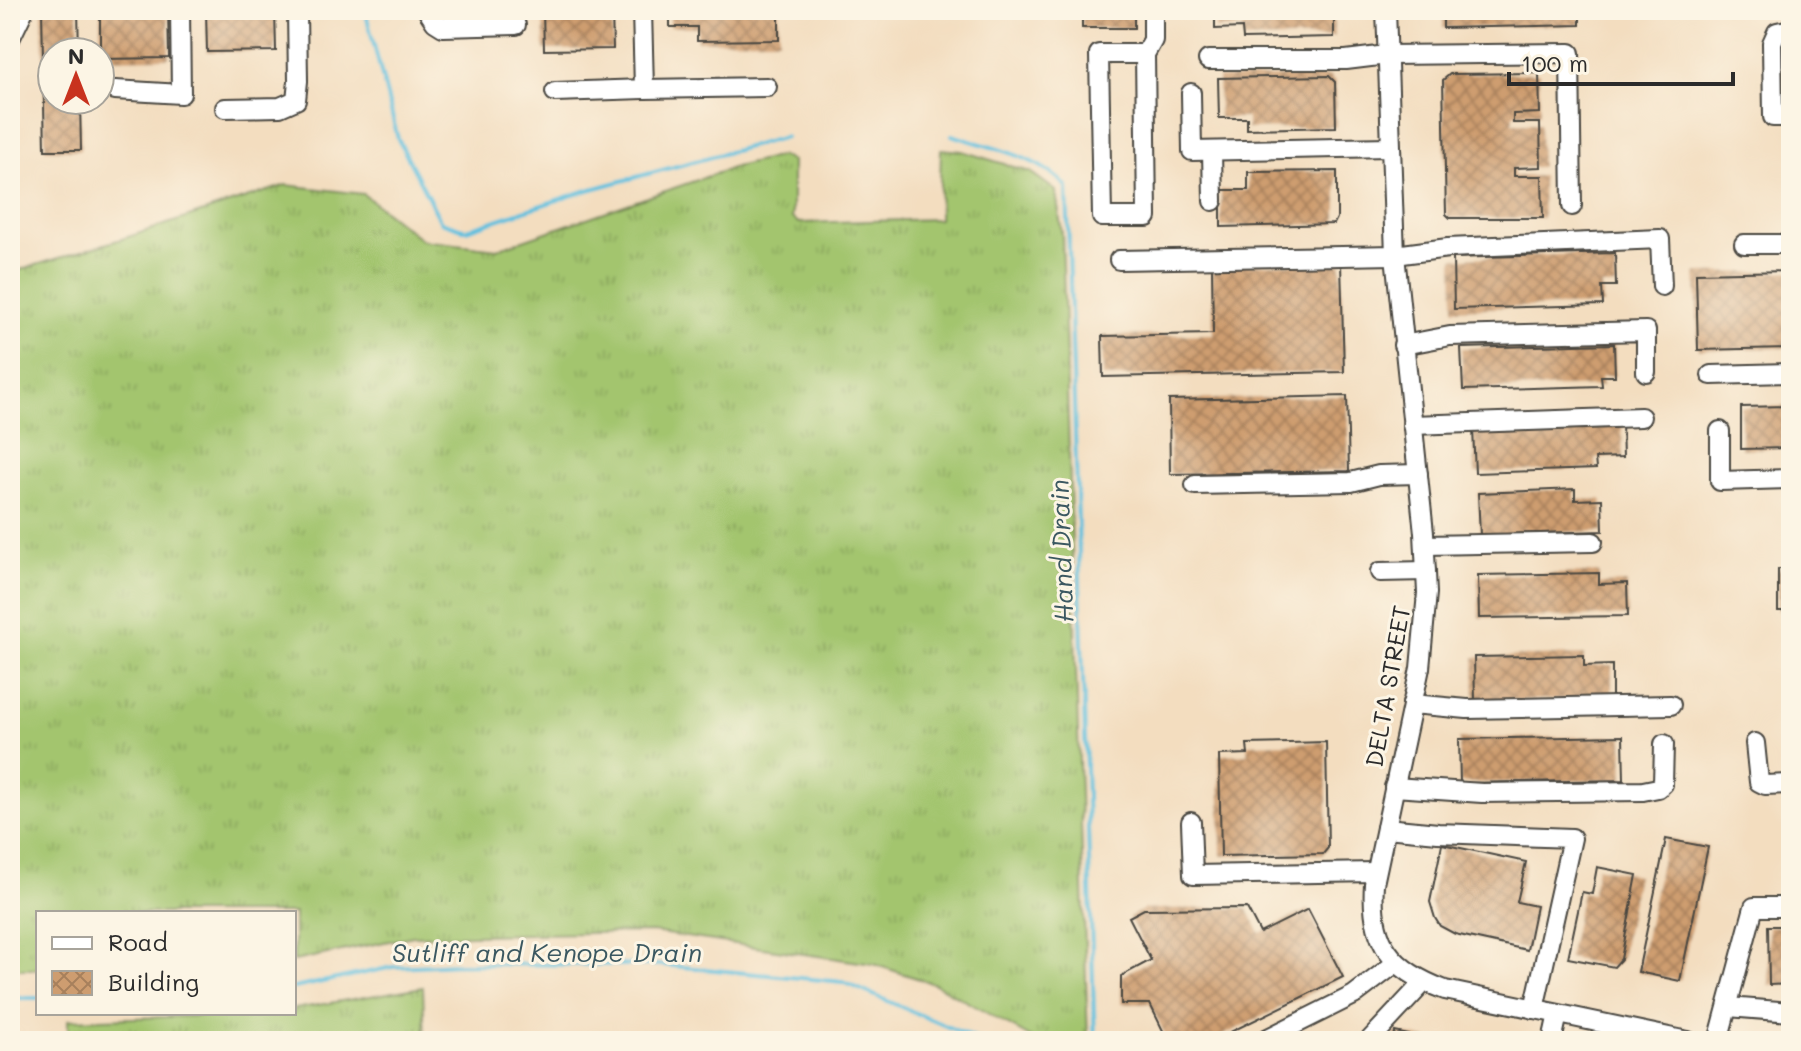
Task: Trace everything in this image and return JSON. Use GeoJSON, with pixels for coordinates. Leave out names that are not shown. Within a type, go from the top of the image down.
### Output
{"type":"FeatureCollection","features":[{"type":"Feature","properties":{"kind":"street"},"geometry":{"type":"LineString","coordinates":[[10,39],[24,10]]}},
{"type":"Feature","properties":{"kind":"street"},"geometry":{"type":"LineString","coordinates":[[116,90],[181,94],[180,10]]}},
{"type":"Feature","properties":{"kind":"street"},"geometry":{"type":"LineString","coordinates":[[225,108],[280,107],[296,100],[297,10]]}},
{"type":"Feature","properties":{"kind":"street"},"geometry":{"type":"LineString","coordinates":[[427,10],[443,27],[516,25]]}},
{"type":"Feature","properties":{"kind":"street"},"geometry":{"type":"LineString","coordinates":[[642,10],[644,89]]}},
{"type":"Feature","properties":{"kind":"street"},"geometry":{"type":"LineString","coordinates":[[1145,54],[1099,54],[1102,217],[1147,217],[1145,54],[1153,40],[1153,10]]}},
{"type":"Feature","properties":{"kind":"street","name":"DELTA STREET"},"geometry":{"type":"LineString","coordinates":[[1386,10],[1395,255],[1426,571],[1425,635],[1376,872],[1373,919],[1383,946],[1396,963],[1424,982],[1445,990],[1688,1041]]}},
{"type":"Feature","properties":{"kind":"street"},"geometry":{"type":"LineString","coordinates":[[1791,29],[1777,32],[1772,43],[1773,117],[1791,117]]}},
{"type":"Feature","properties":{"kind":"street"},"geometry":{"type":"LineString","coordinates":[[1208,60],[1346,60],[1387,55],[1570,53],[1572,206]]}},
{"type":"Feature","properties":{"kind":"street"},"geometry":{"type":"LineString","coordinates":[[555,92],[767,87]]}},
{"type":"Feature","properties":{"kind":"street"},"geometry":{"type":"LineString","coordinates":[[1191,93],[1192,151],[1390,147]]}},
{"type":"Feature","properties":{"kind":"street"},"geometry":{"type":"LineString","coordinates":[[1212,151],[1213,201]]}},
{"type":"Feature","properties":{"kind":"street"},"geometry":{"type":"LineString","coordinates":[[1119,260],[1395,255],[1448,248],[1660,239],[1662,286]]}},
{"type":"Feature","properties":{"kind":"street"},"geometry":{"type":"LineString","coordinates":[[1744,244],[1791,244]]}},
{"type":"Feature","properties":{"kind":"street"},"geometry":{"type":"LineString","coordinates":[[1403,345],[1450,336],[1646,331],[1646,372]]}},
{"type":"Feature","properties":{"kind":"street"},"geometry":{"type":"LineString","coordinates":[[1711,375],[1791,373]]}},
{"type":"Feature","properties":{"kind":"street"},"geometry":{"type":"LineString","coordinates":[[1412,425],[1641,417]]}},
{"type":"Feature","properties":{"kind":"street"},"geometry":{"type":"LineString","coordinates":[[1720,431],[1720,481],[1791,479]]}},
{"type":"Feature","properties":{"kind":"street"},"geometry":{"type":"LineString","coordinates":[[1195,485],[1351,482],[1379,475],[1418,474]]}},
{"type":"Feature","properties":{"kind":"street"},"geometry":{"type":"LineString","coordinates":[[1425,545],[1593,542]]}},
{"type":"Feature","properties":{"kind":"street"},"geometry":{"type":"LineString","coordinates":[[1380,572],[1426,571]]}},
{"type":"Feature","properties":{"kind":"street"},"geometry":{"type":"LineString","coordinates":[[1412,704],[1467,709],[1671,705]]}},
{"type":"Feature","properties":{"kind":"street"},"geometry":{"type":"LineString","coordinates":[[1755,743],[1759,782],[1765,785],[1791,784]]}},
{"type":"Feature","properties":{"kind":"street"},"geometry":{"type":"LineString","coordinates":[[1394,787],[1482,793],[1643,791],[1663,784],[1664,744]]}},
{"type":"Feature","properties":{"kind":"street"},"geometry":{"type":"LineString","coordinates":[[1191,822],[1193,875],[1376,872]]}},
{"type":"Feature","properties":{"kind":"street"},"geometry":{"type":"LineString","coordinates":[[1386,828],[1572,838],[1534,1009]]}},
{"type":"Feature","properties":{"kind":"street"},"geometry":{"type":"LineString","coordinates":[[1718,1041],[1754,907],[1791,907]]}},
{"type":"Feature","properties":{"kind":"street"},"geometry":{"type":"LineString","coordinates":[[1262,1041],[1354,995],[1396,963]]}},
{"type":"Feature","properties":{"kind":"street"},"geometry":{"type":"LineString","coordinates":[[1369,1041],[1424,982]]}},
{"type":"Feature","properties":{"kind":"street"},"geometry":{"type":"LineString","coordinates":[[1728,1007],[1791,1012]]}},
{"type":"Feature","properties":{"kind":"street"},"geometry":{"type":"LineString","coordinates":[[1552,1041],[1558,1014]]}},
{"type":"Feature","properties":{"kind":"green space"},"geometry":{"type":"Polygon","coordinates":[[[941,149],[962,151],[1030,172],[1056,191],[1062,235],[1088,1041],[1037,1041],[935,984],[873,964],[652,932],[413,936],[296,961],[296,911],[36,911],[36,969],[10,969],[10,273],[286,185],[363,194],[422,240],[497,249],[735,167],[781,156],[792,161],[792,218],[799,223],[939,219],[941,149]]]}},
{"type":"Feature","properties":{"kind":"green space"},"geometry":{"type":"Polygon","coordinates":[[[423,987],[425,1041],[68,1041],[68,1020],[296,1015],[296,1009],[423,987]]]}},
{"type":"Feature","properties":{"kind":"building"},"geometry":{"type":"Polygon","coordinates":[[[42,10],[78,10],[79,36],[43,36],[42,10]]]}},
{"type":"Feature","properties":{"kind":"building"},"geometry":{"type":"Polygon","coordinates":[[[100,10],[168,10],[169,58],[116,59],[116,36],[100,36],[100,10]]]}},
{"type":"Feature","properties":{"kind":"building"},"geometry":{"type":"Polygon","coordinates":[[[206,10],[275,10],[276,51],[207,52],[206,10]]]}},
{"type":"Feature","properties":{"kind":"building"},"geometry":{"type":"Polygon","coordinates":[[[441,10],[483,10],[483,16],[441,17],[441,10]]]}},
{"type":"Feature","properties":{"kind":"building"},"geometry":{"type":"Polygon","coordinates":[[[543,10],[612,10],[613,49],[544,50],[543,10]]]}},
{"type":"Feature","properties":{"kind":"building"},"geometry":{"type":"Polygon","coordinates":[[[670,10],[779,10],[779,40],[697,41],[697,27],[670,27],[670,10]]]}},
{"type":"Feature","properties":{"kind":"building"},"geometry":{"type":"Polygon","coordinates":[[[1082,10],[1134,10],[1134,28],[1082,28],[1082,10]]]}},
{"type":"Feature","properties":{"kind":"building"},"geometry":{"type":"Polygon","coordinates":[[[1215,10],[1334,10],[1334,37],[1243,39],[1242,28],[1215,29],[1215,10]]]}},
{"type":"Feature","properties":{"kind":"building"},"geometry":{"type":"Polygon","coordinates":[[[1443,10],[1580,10],[1580,25],[1443,28],[1443,10]]]}},
{"type":"Feature","properties":{"kind":"building"},"geometry":{"type":"Polygon","coordinates":[[[1780,56],[1791,56],[1791,95],[1782,95],[1780,56]]]}},
{"type":"Feature","properties":{"kind":"building"},"geometry":{"type":"Polygon","coordinates":[[[1539,73],[1540,113],[1513,114],[1513,123],[1540,123],[1541,167],[1514,168],[1514,176],[1542,176],[1543,218],[1450,218],[1446,214],[1443,80],[1450,74],[1539,73]]]}},
{"type":"Feature","properties":{"kind":"building"},"geometry":{"type":"Polygon","coordinates":[[[1329,76],[1335,82],[1336,127],[1247,129],[1247,118],[1219,118],[1218,78],[1329,76]]]}},
{"type":"Feature","properties":{"kind":"building"},"geometry":{"type":"Polygon","coordinates":[[[44,116],[80,116],[81,150],[45,150],[44,116]]]}},
{"type":"Feature","properties":{"kind":"building"},"geometry":{"type":"Polygon","coordinates":[[[1337,171],[1337,218],[1334,224],[1221,227],[1221,190],[1248,190],[1248,172],[1337,171]]]}},
{"type":"Feature","properties":{"kind":"building"},"geometry":{"type":"Polygon","coordinates":[[[1615,253],[1616,286],[1602,286],[1603,305],[1454,309],[1453,258],[1615,253]]]}},
{"type":"Feature","properties":{"kind":"building"},"geometry":{"type":"Polygon","coordinates":[[[1341,263],[1344,372],[1103,377],[1102,336],[1213,334],[1212,265],[1341,263]]]}},
{"type":"Feature","properties":{"kind":"building"},"geometry":{"type":"Polygon","coordinates":[[[1791,271],[1791,348],[1698,350],[1696,273],[1791,271]]]}},
{"type":"Feature","properties":{"kind":"building"},"geometry":{"type":"Polygon","coordinates":[[[1614,344],[1615,376],[1601,376],[1602,386],[1463,390],[1461,348],[1614,344]]]}},
{"type":"Feature","properties":{"kind":"building"},"geometry":{"type":"Polygon","coordinates":[[[1347,396],[1349,471],[1170,474],[1169,400],[1347,396]]]}},
{"type":"Feature","properties":{"kind":"building"},"geometry":{"type":"Polygon","coordinates":[[[1791,406],[1791,448],[1741,449],[1741,407],[1791,406]]]}},
{"type":"Feature","properties":{"kind":"building"},"geometry":{"type":"Polygon","coordinates":[[[1622,424],[1623,457],[1595,458],[1596,469],[1475,473],[1473,429],[1622,424]]]}},
{"type":"Feature","properties":{"kind":"building"},"geometry":{"type":"Polygon","coordinates":[[[1575,489],[1575,500],[1602,499],[1603,531],[1480,535],[1478,493],[1575,489]]]}},
{"type":"Feature","properties":{"kind":"building"},"geometry":{"type":"Polygon","coordinates":[[[1778,569],[1791,569],[1791,611],[1778,611],[1778,569]]]}},
{"type":"Feature","properties":{"kind":"building"},"geometry":{"type":"Polygon","coordinates":[[[1599,573],[1599,584],[1627,583],[1628,616],[1479,618],[1478,575],[1599,573]]]}},
{"type":"Feature","properties":{"kind":"building"},"geometry":{"type":"Polygon","coordinates":[[[1584,655],[1584,666],[1612,665],[1612,698],[1475,701],[1474,657],[1584,655]]]}},
{"type":"Feature","properties":{"kind":"building"},"geometry":{"type":"Polygon","coordinates":[[[1623,736],[1624,780],[1460,783],[1459,739],[1623,736]]]}},
{"type":"Feature","properties":{"kind":"building"},"geometry":{"type":"Polygon","coordinates":[[[1326,742],[1328,848],[1323,854],[1221,856],[1219,755],[1248,754],[1247,744],[1326,742]]]}},
{"type":"Feature","properties":{"kind":"building"},"geometry":{"type":"Polygon","coordinates":[[[1666,839],[1708,847],[1680,981],[1638,972],[1666,839]]]}},
{"type":"Feature","properties":{"kind":"building"},"geometry":{"type":"Polygon","coordinates":[[[1442,844],[1526,862],[1517,902],[1536,906],[1527,950],[1455,934],[1440,926],[1430,902],[1442,844]]]}},
{"type":"Feature","properties":{"kind":"building"},"geometry":{"type":"Polygon","coordinates":[[[1597,867],[1637,875],[1621,959],[1614,967],[1568,958],[1582,892],[1592,894],[1597,867]]]}},
{"type":"Feature","properties":{"kind":"building"},"geometry":{"type":"Polygon","coordinates":[[[1247,908],[1260,933],[1308,909],[1343,977],[1212,1041],[1168,1041],[1150,1004],[1121,1004],[1121,976],[1151,960],[1129,917],[1144,909],[1247,908]]]}},
{"type":"Feature","properties":{"kind":"building"},"geometry":{"type":"Polygon","coordinates":[[[1768,926],[1791,926],[1791,984],[1769,985],[1768,926]]]}},
{"type":"Feature","properties":{"kind":"building"},"geometry":{"type":"Polygon","coordinates":[[[1395,1032],[1431,1040],[1431,1041],[1393,1041],[1395,1032]]]}},
{"type":"Feature","properties":{"kind":"waterway","name":"Hand Drain"},"geometry":{"type":"LineString","coordinates":[[365,10],[398,139],[441,222],[466,230],[588,190],[785,137]]}},
{"type":"Feature","properties":{"kind":"waterway","name":"Hand Drain"},"geometry":{"type":"LineString","coordinates":[[952,135],[1029,160],[1056,176],[1067,187],[1095,1041]]}},
{"type":"Feature","properties":{"kind":"waterway","name":"Sutliff and Kenope Drain"},"geometry":{"type":"LineString","coordinates":[[296,988],[393,967],[460,964],[662,965],[843,982],[981,1041]]}},
{"type":"Feature","properties":{"kind":"waterway","name":"Sutliff and Kenope Drain"},"geometry":{"type":"LineString","coordinates":[[10,998],[36,998]]}}]}
